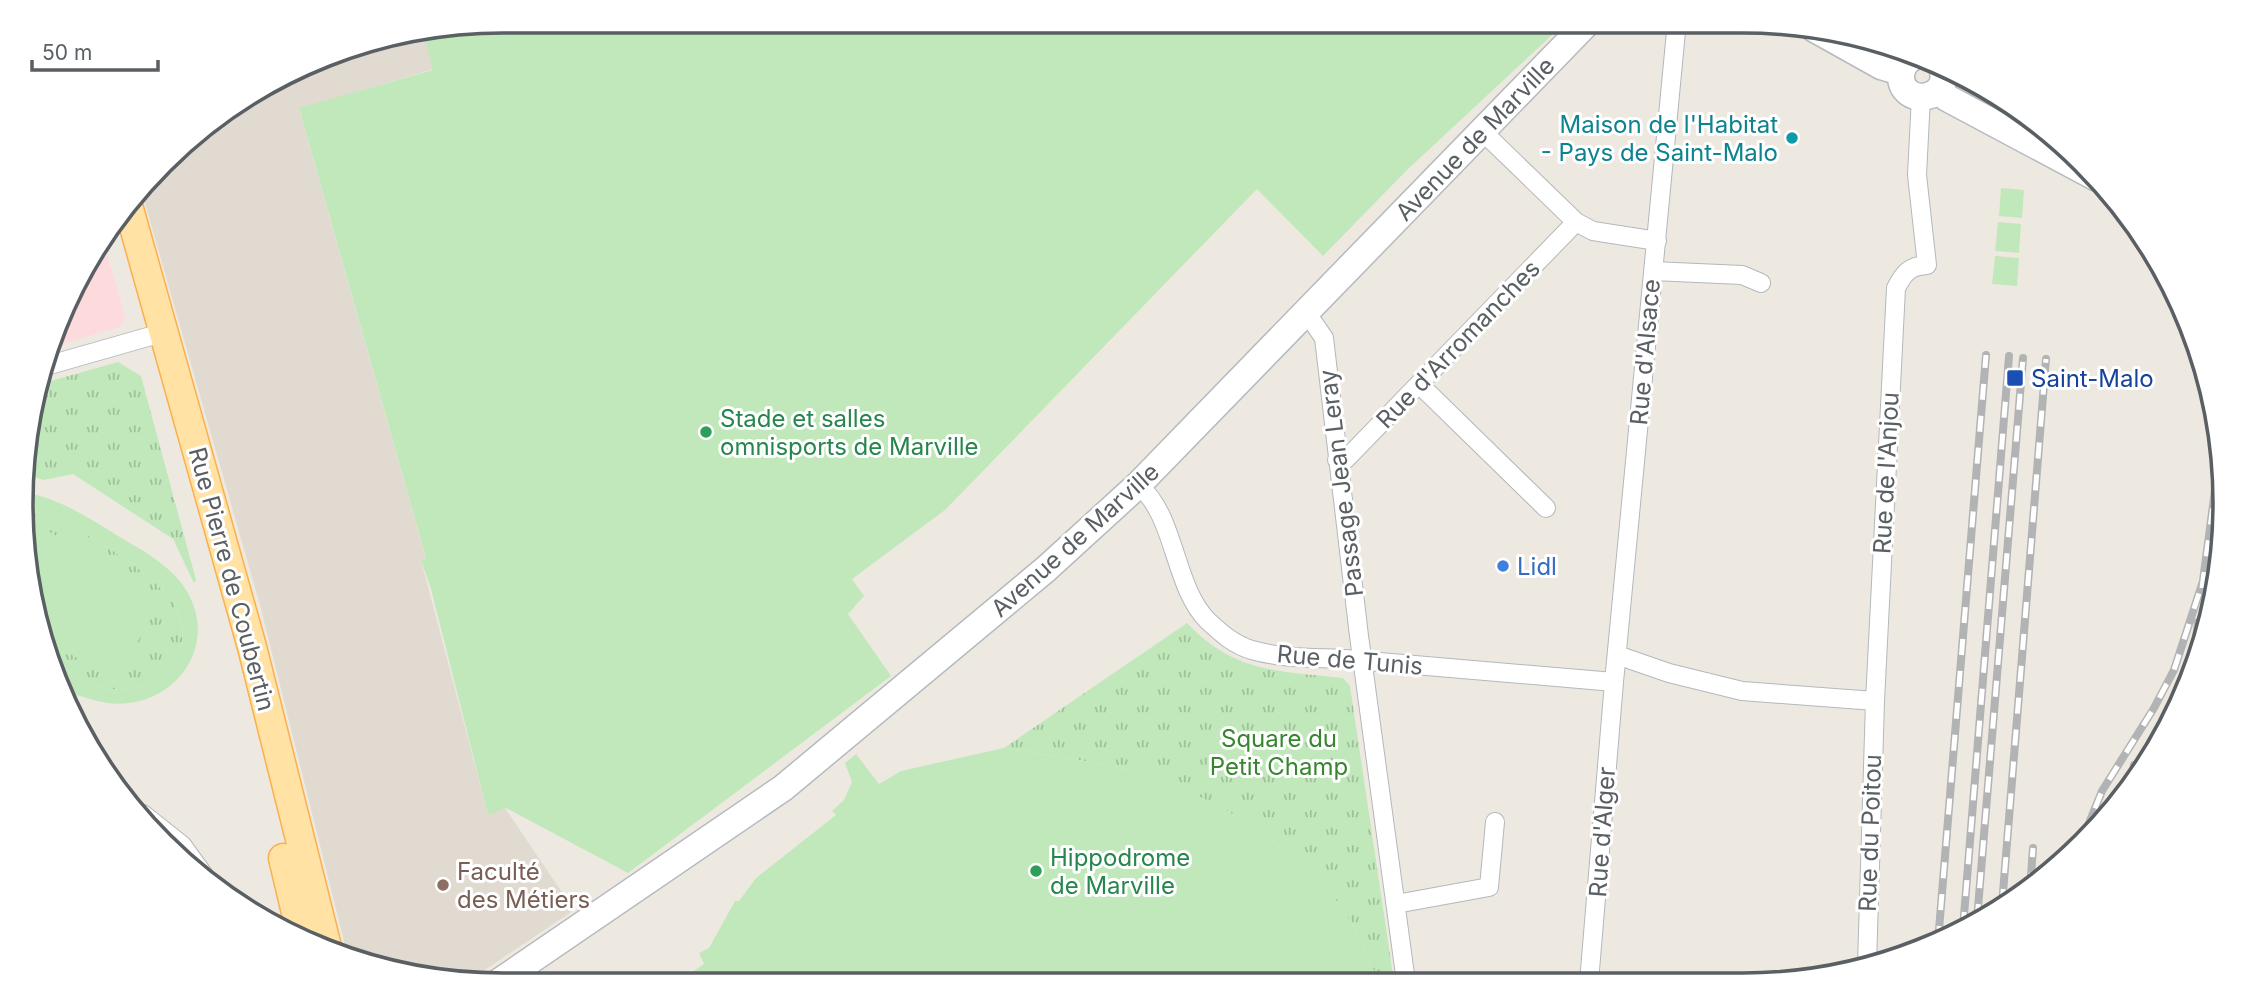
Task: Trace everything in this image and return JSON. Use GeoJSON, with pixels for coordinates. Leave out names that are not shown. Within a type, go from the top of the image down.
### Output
{"type":"FeatureCollection","features":[{"type":"Feature","properties":{"kind":"main road","name":"Rue Pierre de Coubertin"},"geometry":{"type":"LineString","coordinates":[[131,216],[155,335],[240,675],[295,924]]}},
{"type":"Feature","properties":{"kind":"main road","name":"Rue Pierre de Coubertin"},"geometry":{"type":"LineString","coordinates":[[118,234],[155,335],[252,647],[325,938]]}},
{"type":"Feature","properties":{"kind":"street","name":"Avenue de Marville"},"geometry":{"type":"LineString","coordinates":[[512,973],[783,788],[992,615],[1138,485],[1577,33]]}},
{"type":"Feature","properties":{"kind":"street","name":"Rue d'Alsace"},"geometry":{"type":"LineString","coordinates":[[1614,682],[1676,33]]}},
{"type":"Feature","properties":{"kind":"street"},"geometry":{"type":"LineString","coordinates":[[1840,43],[1881,66],[1908,63]]}},
{"type":"Feature","properties":{"kind":"street"},"geometry":{"type":"LineString","coordinates":[[1909,64],[1904,86],[1936,83],[2010,117]]}},
{"type":"Feature","properties":{"kind":"street"},"geometry":{"type":"LineString","coordinates":[[1936,83],[1947,98],[2064,160]]}},
{"type":"Feature","properties":{"kind":"street","name":"Rue de l'Anjou"},"geometry":{"type":"LineString","coordinates":[[1875,701],[1896,288],[1904,273],[1914,265],[1927,265],[1917,176],[1936,83]]}},
{"type":"Feature","properties":{"kind":"street"},"geometry":{"type":"LineString","coordinates":[[1482,131],[1576,222],[1592,231],[1657,241]]}},
{"type":"Feature","properties":{"kind":"street","name":"Rue d'Arromanches"},"geometry":{"type":"LineString","coordinates":[[1337,460],[1345,460],[1576,222]]}},
{"type":"Feature","properties":{"kind":"street"},"geometry":{"type":"LineString","coordinates":[[1653,271],[1742,275],[1761,283]]}},
{"type":"Feature","properties":{"kind":"street","name":"Passage Jean Leray"},"geometry":{"type":"LineString","coordinates":[[1306,312],[1324,338],[1362,661],[1405,973]]}},
{"type":"Feature","properties":{"kind":"street"},"geometry":{"type":"LineString","coordinates":[[54,364],[155,335]]}},
{"type":"Feature","properties":{"kind":"street"},"geometry":{"type":"LineString","coordinates":[[1419,384],[1546,508]]}},
{"type":"Feature","properties":{"kind":"street","name":"Rue de Tunis"},"geometry":{"type":"LineString","coordinates":[[1138,485],[1153,502],[1189,591],[1203,616],[1224,636],[1248,649],[1274,656],[1614,682]]}},
{"type":"Feature","properties":{"kind":"street"},"geometry":{"type":"LineString","coordinates":[[1617,655],[1669,673],[1742,691],[1875,701]]}},
{"type":"Feature","properties":{"kind":"street","name":"Rue d'Alger"},"geometry":{"type":"LineString","coordinates":[[1590,973],[1614,682]]}},
{"type":"Feature","properties":{"kind":"street","name":"Rue du Poitou"},"geometry":{"type":"LineString","coordinates":[[1867,956],[1875,701]]}},
{"type":"Feature","properties":{"kind":"street"},"geometry":{"type":"LineString","coordinates":[[1396,904],[1489,887],[1495,822]]}},
{"type":"Feature","properties":{"kind":"shaded area"},"geometry":{"type":"Polygon","coordinates":[[[426,40],[434,69],[299,109],[426,559],[421,560],[488,815],[505,808],[574,910],[481,972],[411,964],[345,945],[260,605],[144,200],[193,150],[242,112],[268,96],[352,58],[426,40]]]}},
{"type":"Feature","properties":{"kind":"shaded area"},"geometry":{"type":"Polygon","coordinates":[[[106,252],[125,316],[120,327],[61,344],[82,295],[106,252]]]}},
{"type":"Feature","properties":{"kind":"green space","name":"Stade et salles omnisports de Marville"},"geometry":{"type":"Polygon","coordinates":[[[1554,33],[1407,170],[1323,256],[1257,189],[945,510],[852,579],[864,596],[848,614],[891,676],[628,873],[506,808],[488,815],[431,589],[421,560],[426,558],[299,108],[433,70],[425,40],[472,34],[1554,33]]]}},
{"type":"Feature","properties":{"kind":"green space"},"geometry":{"type":"Polygon","coordinates":[[[2001,188],[2024,190],[2022,218],[1999,216],[2001,188]]]}},
{"type":"Feature","properties":{"kind":"green space"},"geometry":{"type":"Polygon","coordinates":[[[1998,222],[2021,224],[2019,253],[1995,251],[1998,222]]]}},
{"type":"Feature","properties":{"kind":"green space"},"geometry":{"type":"Polygon","coordinates":[[[1995,256],[2019,258],[2017,286],[1992,284],[1995,256]]]}},
{"type":"Feature","properties":{"kind":"green space"},"geometry":{"type":"Polygon","coordinates":[[[118,362],[141,376],[196,580],[194,583],[173,539],[73,474],[44,480],[34,477],[37,442],[49,381],[118,362]]]}},
{"type":"Feature","properties":{"kind":"green space"},"geometry":{"type":"Polygon","coordinates":[[[33,494],[53,500],[89,518],[153,557],[179,580],[193,605],[198,629],[194,652],[183,673],[166,689],[144,700],[118,704],[74,693],[63,668],[103,688],[120,690],[152,681],[165,672],[175,660],[181,646],[182,630],[178,612],[154,581],[88,535],[33,511],[33,494]]]}},
{"type":"Feature","properties":{"kind":"green space"},"geometry":{"type":"Polygon","coordinates":[[[33,511],[88,535],[134,565],[169,597],[178,612],[182,630],[181,646],[175,660],[165,672],[152,681],[120,690],[103,688],[63,668],[49,625],[37,564],[33,511]]]}},
{"type":"Feature","properties":{"kind":"green space"},"geometry":{"type":"Polygon","coordinates":[[[34,523],[163,597],[116,680],[55,646],[42,595],[34,523]]]}},
{"type":"Feature","properties":{"kind":"green space","name":"Square du Petit Champ"},"geometry":{"type":"Polygon","coordinates":[[[1187,623],[1222,652],[1240,661],[1278,671],[1343,678],[1350,686],[1393,973],[1375,973],[1346,914],[1314,876],[1273,841],[1226,811],[1178,787],[1137,772],[1004,748],[1187,623]]]}},
{"type":"Feature","properties":{"kind":"green space","name":"Hippodrome de Marville"},"geometry":{"type":"Polygon","coordinates":[[[1004,748],[1137,772],[1178,787],[1250,825],[1295,858],[1339,904],[1375,973],[690,973],[704,964],[699,953],[709,948],[735,901],[739,901],[756,878],[836,815],[832,811],[844,800],[852,782],[845,763],[856,754],[879,784],[901,771],[1004,748]]]}},
{"type":"Feature","properties":{"kind":"railway"},"geometry":{"type":"LineString","coordinates":[[1939,930],[1986,355]]}},
{"type":"Feature","properties":{"kind":"railway"},"geometry":{"type":"LineString","coordinates":[[1964,917],[2009,356]]}},
{"type":"Feature","properties":{"kind":"railway"},"geometry":{"type":"LineString","coordinates":[[1978,910],[2023,358]]}},
{"type":"Feature","properties":{"kind":"railway"},"geometry":{"type":"LineString","coordinates":[[2003,895],[2046,359]]}},
{"type":"Feature","properties":{"kind":"railway"},"geometry":{"type":"LineString","coordinates":[[2202,588],[2213,506]]}},
{"type":"Feature","properties":{"kind":"railway"},"geometry":{"type":"LineString","coordinates":[[2091,818],[2102,791],[2154,708],[2174,670],[2204,578]]}},
{"type":"Feature","properties":{"kind":"railway"},"geometry":{"type":"LineString","coordinates":[[2031,874],[2033,848]]}},
{"type":"Feature","properties":{"kind":"place","name":"Maison de l'Habitat - Pays de Saint-Malo"},"geometry":{"type":"Point","coordinates":[1792,138]}},
{"type":"Feature","properties":{"kind":"place","name":"Saint-Malo"},"geometry":{"type":"Point","coordinates":[2015,378]}},
{"type":"Feature","properties":{"kind":"place","name":"Stade et salles omnisports de Marville"},"geometry":{"type":"Point","coordinates":[706,432]}},
{"type":"Feature","properties":{"kind":"place","name":"Lidl"},"geometry":{"type":"Point","coordinates":[1503,566]}},
{"type":"Feature","properties":{"kind":"place","name":"Hippodrome de Marville"},"geometry":{"type":"Point","coordinates":[1036,871]}},
{"type":"Feature","properties":{"kind":"place","name":"Faculté des Métiers"},"geometry":{"type":"Point","coordinates":[443,885]}}]}
